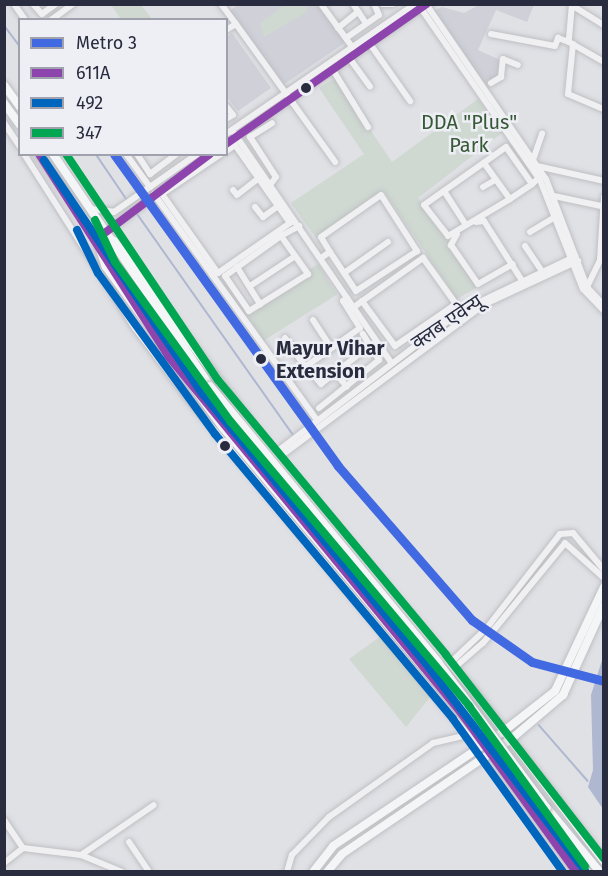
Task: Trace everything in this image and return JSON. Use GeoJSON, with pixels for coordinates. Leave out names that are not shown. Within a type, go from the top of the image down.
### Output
{"type":"FeatureCollection","features":[{"type":"Feature","properties":{"kind":"highway"},"geometry":{"type":"LineString","coordinates":[[4,85],[18,104]]}},
{"type":"Feature","properties":{"kind":"highway"},"geometry":{"type":"LineString","coordinates":[[4,103],[18,122]]}},
{"type":"Feature","properties":{"kind":"highway"},"geometry":{"type":"LineString","coordinates":[[40,156],[98,243],[124,275],[230,427],[438,675],[587,872]]}},
{"type":"Feature","properties":{"kind":"highway"},"geometry":{"type":"LineString","coordinates":[[54,156],[210,386],[438,662],[600,872]]}},
{"type":"Feature","properties":{"kind":"highway"},"geometry":{"type":"LineString","coordinates":[[313,872],[333,846],[399,799],[504,731]]}},
{"type":"Feature","properties":{"kind":"highway"},"geometry":{"type":"LineString","coordinates":[[327,872],[342,854],[510,740]]}},
{"type":"Feature","properties":{"kind":"main road"},"geometry":{"type":"LineString","coordinates":[[107,234],[128,252],[241,412],[275,455],[452,665],[603,861]]}},
{"type":"Feature","properties":{"kind":"main road"},"geometry":{"type":"LineString","coordinates":[[98,243],[106,267],[223,428],[259,469],[323,557],[480,745],[490,754],[576,872]]}},
{"type":"Feature","properties":{"kind":"main road"},"geometry":{"type":"LineString","coordinates":[[223,428],[239,426],[241,412]]}},
{"type":"Feature","properties":{"kind":"main road"},"geometry":{"type":"LineString","coordinates":[[504,731],[555,691],[603,587]]}},
{"type":"Feature","properties":{"kind":"main road"},"geometry":{"type":"LineString","coordinates":[[510,740],[563,695],[603,605]]}},
{"type":"Feature","properties":{"kind":"main road"},"geometry":{"type":"LineString","coordinates":[[517,789],[519,774],[536,774]]}},
{"type":"Feature","properties":{"kind":"street"},"geometry":{"type":"LineString","coordinates":[[14,4],[24,18]]}},
{"type":"Feature","properties":{"kind":"street"},"geometry":{"type":"LineString","coordinates":[[33,4],[42,14],[57,4]]}},
{"type":"Feature","properties":{"kind":"street"},"geometry":{"type":"LineString","coordinates":[[54,18],[73,4]]}},
{"type":"Feature","properties":{"kind":"street"},"geometry":{"type":"LineString","coordinates":[[221,4],[290,95],[335,162]]}},
{"type":"Feature","properties":{"kind":"street"},"geometry":{"type":"LineString","coordinates":[[321,4],[352,48]]}},
{"type":"Feature","properties":{"kind":"street"},"geometry":{"type":"LineString","coordinates":[[353,4],[366,23]]}},
{"type":"Feature","properties":{"kind":"street"},"geometry":{"type":"LineString","coordinates":[[346,38],[380,14],[374,4]]}},
{"type":"Feature","properties":{"kind":"street"},"geometry":{"type":"LineString","coordinates":[[382,4],[393,4]]}},
{"type":"Feature","properties":{"kind":"street"},"geometry":{"type":"LineString","coordinates":[[290,218],[270,185],[229,132],[333,70],[422,5]]}},
{"type":"Feature","properties":{"kind":"street"},"geometry":{"type":"LineString","coordinates":[[228,149],[290,95],[352,48],[422,5]]}},
{"type":"Feature","properties":{"kind":"street"},"geometry":{"type":"LineString","coordinates":[[422,5],[535,163],[554,196],[590,302],[603,311]]}},
{"type":"Feature","properties":{"kind":"street"},"geometry":{"type":"LineString","coordinates":[[422,5],[539,178],[587,287],[603,305]]}},
{"type":"Feature","properties":{"kind":"street"},"geometry":{"type":"LineString","coordinates":[[572,5],[603,25]]}},
{"type":"Feature","properties":{"kind":"street"},"geometry":{"type":"LineString","coordinates":[[572,5],[568,94],[603,109]]}},
{"type":"Feature","properties":{"kind":"street"},"geometry":{"type":"LineString","coordinates":[[338,28],[358,12]]}},
{"type":"Feature","properties":{"kind":"street"},"geometry":{"type":"LineString","coordinates":[[228,29],[236,24]]}},
{"type":"Feature","properties":{"kind":"street"},"geometry":{"type":"LineString","coordinates":[[491,34],[555,46],[558,38],[603,62]]}},
{"type":"Feature","properties":{"kind":"street"},"geometry":{"type":"LineString","coordinates":[[370,44],[410,100]]}},
{"type":"Feature","properties":{"kind":"street"},"geometry":{"type":"LineString","coordinates":[[350,58],[370,87]]}},
{"type":"Feature","properties":{"kind":"street"},"geometry":{"type":"LineString","coordinates":[[491,83],[501,77],[503,59],[518,65]]}},
{"type":"Feature","properties":{"kind":"street"},"geometry":{"type":"LineString","coordinates":[[333,70],[368,127]]}},
{"type":"Feature","properties":{"kind":"street"},"geometry":{"type":"LineString","coordinates":[[4,123],[18,144]]}},
{"type":"Feature","properties":{"kind":"street"},"geometry":{"type":"LineString","coordinates":[[270,185],[276,177],[250,137],[272,123]]}},
{"type":"Feature","properties":{"kind":"street"},"geometry":{"type":"LineString","coordinates":[[535,163],[542,134]]}},
{"type":"Feature","properties":{"kind":"street"},"geometry":{"type":"LineString","coordinates":[[228,143],[237,141]]}},
{"type":"Feature","properties":{"kind":"street"},"geometry":{"type":"LineString","coordinates":[[237,141],[278,206],[299,226],[321,258],[354,307],[374,343],[379,360],[319,408]]}},
{"type":"Feature","properties":{"kind":"street"},"geometry":{"type":"LineString","coordinates":[[532,184],[508,148],[424,205],[448,236],[510,199],[532,184],[539,178]]}},
{"type":"Feature","properties":{"kind":"street"},"geometry":{"type":"LineString","coordinates":[[25,156],[135,328],[468,735],[480,745]]}},
{"type":"Feature","properties":{"kind":"street"},"geometry":{"type":"LineString","coordinates":[[127,156],[150,187]]}},
{"type":"Feature","properties":{"kind":"street"},"geometry":{"type":"LineString","coordinates":[[138,156],[150,174],[174,156]]}},
{"type":"Feature","properties":{"kind":"street"},"geometry":{"type":"LineString","coordinates":[[91,210],[109,213],[120,208],[194,156]]}},
{"type":"Feature","properties":{"kind":"street"},"geometry":{"type":"LineString","coordinates":[[107,234],[124,214],[208,156]]}},
{"type":"Feature","properties":{"kind":"street"},"geometry":{"type":"LineString","coordinates":[[218,156],[162,194],[218,273],[290,218]]}},
{"type":"Feature","properties":{"kind":"street"},"geometry":{"type":"LineString","coordinates":[[484,163],[510,199]]}},
{"type":"Feature","properties":{"kind":"street"},"geometry":{"type":"LineString","coordinates":[[535,163],[603,181]]}},
{"type":"Feature","properties":{"kind":"street"},"geometry":{"type":"LineString","coordinates":[[232,190],[237,195],[259,178]]}},
{"type":"Feature","properties":{"kind":"street"},"geometry":{"type":"LineString","coordinates":[[483,187],[495,180]]}},
{"type":"Feature","properties":{"kind":"street"},"geometry":{"type":"LineString","coordinates":[[444,191],[466,225]]}},
{"type":"Feature","properties":{"kind":"street"},"geometry":{"type":"LineString","coordinates":[[154,194],[316,419]]}},
{"type":"Feature","properties":{"kind":"street"},"geometry":{"type":"LineString","coordinates":[[381,195],[417,251],[356,291],[330,252],[321,237],[381,195]]}},
{"type":"Feature","properties":{"kind":"street"},"geometry":{"type":"LineString","coordinates":[[554,196],[601,206]]}},
{"type":"Feature","properties":{"kind":"street"},"geometry":{"type":"LineString","coordinates":[[587,287],[600,260],[603,197]]}},
{"type":"Feature","properties":{"kind":"street"},"geometry":{"type":"LineString","coordinates":[[255,207],[263,218],[278,206]]}},
{"type":"Feature","properties":{"kind":"street"},"geometry":{"type":"LineString","coordinates":[[530,232],[555,217]]}},
{"type":"Feature","properties":{"kind":"street"},"geometry":{"type":"LineString","coordinates":[[513,264],[478,284],[453,248],[453,239],[484,221],[513,264],[521,279]]}},
{"type":"Feature","properties":{"kind":"street"},"geometry":{"type":"LineString","coordinates":[[281,236],[308,274],[249,311],[225,276],[281,236],[299,226]]}},
{"type":"Feature","properties":{"kind":"street"},"geometry":{"type":"LineString","coordinates":[[344,273],[388,242]]}},
{"type":"Feature","properties":{"kind":"street"},"geometry":{"type":"LineString","coordinates":[[525,246],[542,271]]}},
{"type":"Feature","properties":{"kind":"street"},"geometry":{"type":"LineString","coordinates":[[321,258],[330,252]]}},
{"type":"Feature","properties":{"kind":"street"},"geometry":{"type":"LineString","coordinates":[[250,286],[294,257]]}},
{"type":"Feature","properties":{"kind":"street"},"geometry":{"type":"LineString","coordinates":[[354,307],[423,258],[461,311]]}},
{"type":"Feature","properties":{"kind":"street","name":"क्लब एवेन्यू"},"geometry":{"type":"LineString","coordinates":[[304,433],[316,419],[461,311],[521,279],[574,260]]}},
{"type":"Feature","properties":{"kind":"street","name":"क्लब एवेन्यू"},"geometry":{"type":"LineString","coordinates":[[304,433],[488,301],[574,260]]}},
{"type":"Feature","properties":{"kind":"street"},"geometry":{"type":"LineString","coordinates":[[237,267],[260,304]]}},
{"type":"Feature","properties":{"kind":"street"},"geometry":{"type":"LineString","coordinates":[[288,379],[360,328],[343,301],[347,298]]}},
{"type":"Feature","properties":{"kind":"street"},"geometry":{"type":"LineString","coordinates":[[362,301],[395,346],[456,304]]}},
{"type":"Feature","properties":{"kind":"street"},"geometry":{"type":"LineString","coordinates":[[313,320],[332,348]]}},
{"type":"Feature","properties":{"kind":"street"},"geometry":{"type":"LineString","coordinates":[[363,334],[395,367]]}},
{"type":"Feature","properties":{"kind":"street"},"geometry":{"type":"LineString","coordinates":[[285,338],[305,367]]}},
{"type":"Feature","properties":{"kind":"street"},"geometry":{"type":"LineString","coordinates":[[313,374],[321,384],[374,343]]}},
{"type":"Feature","properties":{"kind":"street"},"geometry":{"type":"LineString","coordinates":[[335,374],[347,387]]}},
{"type":"Feature","properties":{"kind":"street"},"geometry":{"type":"LineString","coordinates":[[259,469],[304,433]]}},
{"type":"Feature","properties":{"kind":"street"},"geometry":{"type":"LineString","coordinates":[[452,665],[486,629],[534,562],[568,532]]}},
{"type":"Feature","properties":{"kind":"street"},"geometry":{"type":"LineString","coordinates":[[568,532],[569,543],[603,578]]}},
{"type":"Feature","properties":{"kind":"street"},"geometry":{"type":"LineString","coordinates":[[568,532],[603,570]]}},
{"type":"Feature","properties":{"kind":"street"},"geometry":{"type":"LineString","coordinates":[[452,665],[483,643],[539,569],[569,543]]}},
{"type":"Feature","properties":{"kind":"street"},"geometry":{"type":"LineString","coordinates":[[286,872],[292,855],[329,817],[433,743],[468,735]]}},
{"type":"Feature","properties":{"kind":"street"},"geometry":{"type":"LineString","coordinates":[[81,855],[154,806]]}},
{"type":"Feature","properties":{"kind":"street"},"geometry":{"type":"LineString","coordinates":[[4,820],[23,848]]}},
{"type":"Feature","properties":{"kind":"street"},"geometry":{"type":"LineString","coordinates":[[129,842],[149,872]]}},
{"type":"Feature","properties":{"kind":"street"},"geometry":{"type":"LineString","coordinates":[[4,863],[23,848],[81,855],[123,872]]}},
{"type":"Feature","properties":{"kind":"shaded area"},"geometry":{"type":"Polygon","coordinates":[[[238,5],[318,5],[346,42],[283,85],[228,12],[238,5]]]}},
{"type":"Feature","properties":{"kind":"shaded area"},"geometry":{"type":"Polygon","coordinates":[[[479,5],[534,5],[527,22],[496,10],[478,50],[500,60],[497,77],[485,84],[431,12],[442,7],[464,13],[479,5]]]}},
{"type":"Feature","properties":{"kind":"shaded area"},"geometry":{"type":"Polygon","coordinates":[[[232,33],[271,88],[238,111],[228,98],[228,36],[232,33]]]}},
{"type":"Feature","properties":{"kind":"green space"},"geometry":{"type":"Polygon","coordinates":[[[111,5],[141,5],[151,18],[120,18],[111,5]]]}},
{"type":"Feature","properties":{"kind":"green space"},"geometry":{"type":"Polygon","coordinates":[[[284,5],[307,5],[307,12],[264,37],[260,23],[284,5]]]}},
{"type":"Feature","properties":{"kind":"green space","name":"DDA \"Plus\" Park"},"geometry":{"type":"Polygon","coordinates":[[[335,78],[392,162],[478,99],[502,133],[418,198],[481,285],[457,299],[385,193],[316,238],[291,203],[364,154],[319,88],[335,78]]]}},
{"type":"Feature","properties":{"kind":"green space"},"geometry":{"type":"Polygon","coordinates":[[[318,264],[337,295],[263,341],[244,310],[318,264]]]}},
{"type":"Feature","properties":{"kind":"green space"},"geometry":{"type":"Polygon","coordinates":[[[381,636],[430,697],[406,727],[349,659],[381,636]]]}},
{"type":"Feature","properties":{"kind":"water"},"geometry":{"type":"Polygon","coordinates":[[[603,657],[603,809],[588,787],[593,770],[591,695],[603,657]]]}},
{"type":"Feature","properties":{"kind":"waterway"},"geometry":{"type":"LineString","coordinates":[[4,25],[18,43]]}},
{"type":"Feature","properties":{"kind":"waterway"},"geometry":{"type":"LineString","coordinates":[[97,156],[128,201]]}},
{"type":"Feature","properties":{"kind":"waterway"},"geometry":{"type":"LineString","coordinates":[[136,212],[294,436]]}},
{"type":"Feature","properties":{"kind":"waterway"},"geometry":{"type":"LineString","coordinates":[[539,725],[588,781]]}},
{"type":"Feature","properties":{"kind":"metro line","name":"3"},"geometry":{"type":"LineString","coordinates":[[115,156],[338,466],[472,620],[532,662],[604,681]]}},
{"type":"Feature","properties":{"kind":"transit line","name":"611A"},"geometry":{"type":"LineString","coordinates":[[228,143],[427,4]]}},
{"type":"Feature","properties":{"kind":"transit line","name":"611A"},"geometry":{"type":"LineString","coordinates":[[40,156],[168,356],[461,713],[576,872]]}},
{"type":"Feature","properties":{"kind":"transit line","name":"347"},"geometry":{"type":"LineString","coordinates":[[67,156],[218,380],[446,655],[604,859]]}},
{"type":"Feature","properties":{"kind":"transit line","name":"611A"},"geometry":{"type":"LineString","coordinates":[[106,232],[207,156]]}},
{"type":"Feature","properties":{"kind":"transit line","name":"492"},"geometry":{"type":"LineString","coordinates":[[44,160],[202,393],[430,669],[586,872]]}},
{"type":"Feature","properties":{"kind":"transit line","name":"347"},"geometry":{"type":"LineString","coordinates":[[95,220],[115,262],[231,422],[469,706],[585,866]]}},
{"type":"Feature","properties":{"kind":"transit line","name":"492"},"geometry":{"type":"LineString","coordinates":[[77,230],[98,273],[215,434],[453,719],[563,872]]}},
{"type":"Feature","properties":{"kind":"place","name":"Mayur Vihar Extension"},"geometry":{"type":"Point","coordinates":[261,359]}}]}
